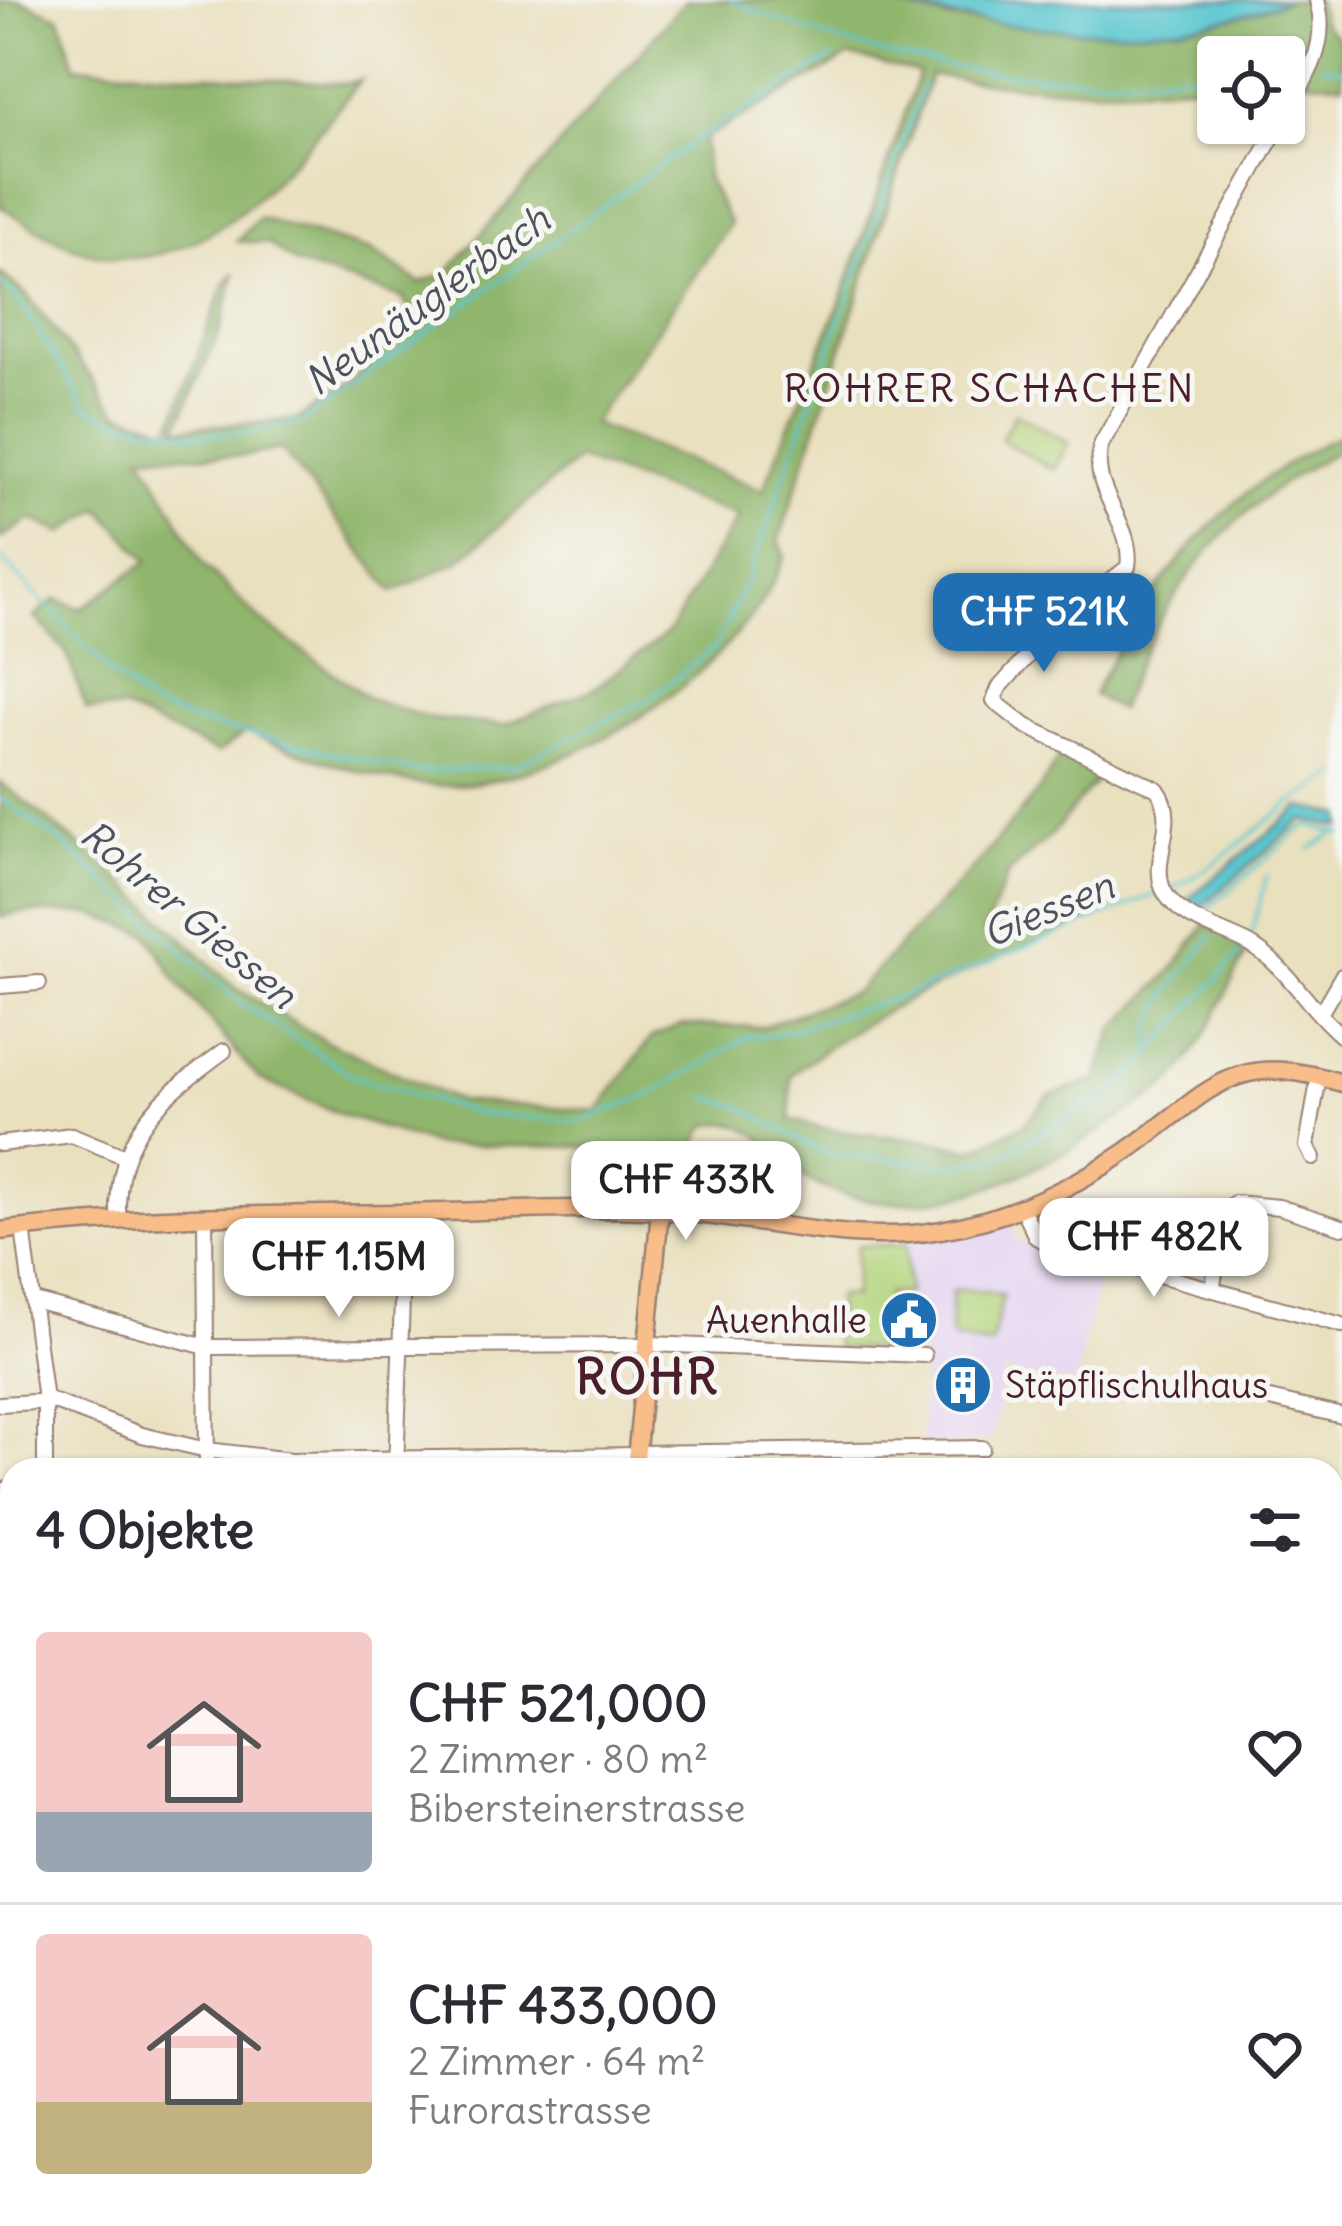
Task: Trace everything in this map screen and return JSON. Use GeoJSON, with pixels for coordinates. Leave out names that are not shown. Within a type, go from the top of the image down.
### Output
{"type":"FeatureCollection","features":[{"type":"Feature","properties":{"kind":"main road"},"geometry":{"type":"LineString","coordinates":[[0,1231],[118,1217],[660,1211],[906,1235],[967,1225],[1021,1207],[1123,1154],[1191,1098],[1224,1079],[1264,1070],[1342,1083]]}},
{"type":"Feature","properties":{"kind":"main road"},"geometry":{"type":"LineString","coordinates":[[636,1458],[660,1211]]}},
{"type":"Feature","properties":{"kind":"street"},"geometry":{"type":"LineString","coordinates":[[1305,81],[1318,57],[1323,24],[1317,0]]}},
{"type":"Feature","properties":{"kind":"street"},"geometry":{"type":"LineString","coordinates":[[1269,144],[1101,445],[1099,479],[1128,540],[1128,567],[1058,622],[995,695],[998,708],[1026,726],[1157,789],[1168,819],[1165,892],[1205,924],[1262,953],[1342,1036]]}},
{"type":"Feature","properties":{"kind":"street"},"geometry":{"type":"LineString","coordinates":[[1320,1014],[1341,980]]}},
{"type":"Feature","properties":{"kind":"street"},"geometry":{"type":"LineString","coordinates":[[0,986],[39,983]]}},
{"type":"Feature","properties":{"kind":"street"},"geometry":{"type":"LineString","coordinates":[[118,1217],[123,1156],[155,1108],[224,1051]]}},
{"type":"Feature","properties":{"kind":"street"},"geometry":{"type":"LineString","coordinates":[[1313,1158],[1307,1146],[1319,1076]]}},
{"type":"Feature","properties":{"kind":"street"},"geometry":{"type":"LineString","coordinates":[[0,1144],[72,1135],[123,1156]]}},
{"type":"Feature","properties":{"kind":"street"},"geometry":{"type":"LineString","coordinates":[[1212,1289],[1227,1213],[1235,1203],[1279,1207],[1342,1227]]}},
{"type":"Feature","properties":{"kind":"street"},"geometry":{"type":"LineString","coordinates":[[1021,1207],[1036,1237],[1053,1246],[1342,1325]]}},
{"type":"Feature","properties":{"kind":"street"},"geometry":{"type":"LineString","coordinates":[[396,1458],[405,1213]]}},
{"type":"Feature","properties":{"kind":"street"},"geometry":{"type":"LineString","coordinates":[[205,1216],[207,1458]]}},
{"type":"Feature","properties":{"kind":"street"},"geometry":{"type":"LineString","coordinates":[[23,1228],[45,1400],[45,1458]]}},
{"type":"Feature","properties":{"kind":"street"},"geometry":{"type":"LineString","coordinates":[[34,1301],[206,1347],[650,1344],[924,1355]]}},
{"type":"Feature","properties":{"kind":"street"},"geometry":{"type":"LineString","coordinates":[[1261,1397],[1342,1416]]}},
{"type":"Feature","properties":{"kind":"street"},"geometry":{"type":"LineString","coordinates":[[0,1404],[45,1400],[142,1435],[207,1450],[274,1458]]}},
{"type":"Feature","properties":{"kind":"street"},"geometry":{"type":"LineString","coordinates":[[664,1458],[982,1448]]}},
{"type":"Feature","properties":{"kind":"street"},"geometry":{"type":"LineString","coordinates":[[914,1449],[914,1458]]}},
{"type":"Feature","properties":{"kind":"shaded area"},"geometry":{"type":"Polygon","coordinates":[[[1008,1222],[1018,1242],[1101,1266],[1075,1384],[1005,1371],[992,1436],[981,1443],[922,1445],[923,1351],[835,1348],[837,1296],[854,1296],[857,1246],[947,1238],[1008,1222]]]}},
{"type":"Feature","properties":{"kind":"green space"},"geometry":{"type":"Polygon","coordinates":[[[0,0],[20,0],[60,17],[75,66],[346,84],[361,79],[283,173],[220,227],[186,246],[148,256],[94,254],[52,237],[0,206],[0,0]]]}},
{"type":"Feature","properties":{"kind":"green space"},"geometry":{"type":"Polygon","coordinates":[[[686,0],[871,0],[950,19],[1081,31],[1210,23],[1288,0],[1317,0],[1323,24],[1342,42],[1342,84],[1305,80],[1305,36],[1197,36],[1197,84],[1038,87],[930,75],[779,541],[785,555],[763,600],[729,643],[685,684],[635,720],[580,750],[525,772],[470,784],[420,784],[353,770],[245,732],[218,753],[123,709],[87,710],[66,652],[35,617],[57,599],[81,609],[148,561],[100,508],[63,533],[31,519],[0,539],[0,273],[27,295],[118,412],[170,429],[225,283],[235,272],[220,331],[177,428],[296,420],[350,384],[413,319],[403,298],[296,264],[268,243],[237,241],[259,218],[371,251],[420,283],[447,273],[686,0]],[[850,56],[705,138],[706,178],[730,224],[592,424],[763,490],[844,293],[919,73],[850,56]],[[281,449],[242,456],[142,454],[203,564],[261,621],[371,700],[431,719],[503,725],[592,690],[669,632],[738,516],[578,459],[457,562],[393,592],[281,449]]]}},
{"type":"Feature","properties":{"kind":"green space"},"geometry":{"type":"Polygon","coordinates":[[[1015,413],[1069,443],[1054,470],[1001,440],[1015,413]]]}},
{"type":"Feature","properties":{"kind":"green space"},"geometry":{"type":"Polygon","coordinates":[[[1342,434],[1342,449],[1265,497],[1204,557],[1156,628],[1119,710],[1093,695],[1140,614],[1195,542],[1262,481],[1342,434]]]}},
{"type":"Feature","properties":{"kind":"green space"},"geometry":{"type":"Polygon","coordinates":[[[1064,748],[1096,780],[1053,833],[1008,874],[983,933],[1022,928],[1099,897],[1094,917],[936,986],[825,1049],[791,1075],[790,1119],[971,1150],[1023,1125],[1049,1096],[1097,1080],[1113,1031],[1175,967],[1206,924],[1250,945],[1200,1044],[1165,1087],[1046,1162],[974,1192],[937,1200],[861,1199],[822,1187],[755,1134],[725,1123],[707,1126],[678,1175],[650,1174],[604,1147],[435,1145],[342,1115],[259,1079],[179,984],[148,934],[92,914],[21,912],[0,917],[0,782],[108,868],[236,988],[325,1041],[459,1101],[597,1111],[652,1037],[682,1025],[762,1027],[856,992],[977,864],[1040,789],[1064,748]]]}},
{"type":"Feature","properties":{"kind":"green space"},"geometry":{"type":"Polygon","coordinates":[[[906,1244],[908,1294],[887,1294],[885,1350],[835,1348],[837,1296],[854,1296],[857,1246],[906,1244]]]}},
{"type":"Feature","properties":{"kind":"green space"},"geometry":{"type":"Polygon","coordinates":[[[952,1291],[1003,1295],[991,1345],[954,1339],[950,1333],[952,1291]]]}},
{"type":"Feature","properties":{"kind":"water"},"geometry":{"type":"Polygon","coordinates":[[[871,0],[1288,0],[1188,26],[1081,31],[973,20],[871,0]]]}},
{"type":"Feature","properties":{"kind":"water"},"geometry":{"type":"Polygon","coordinates":[[[1300,807],[1342,815],[1342,827],[1302,820],[1200,908],[1187,900],[1300,807]]]}},
{"type":"Feature","properties":{"kind":"waterway","name":"Giessen"},"geometry":{"type":"LineString","coordinates":[[731,0],[849,44],[969,69],[1092,77],[1197,72]]}},
{"type":"Feature","properties":{"kind":"waterway","name":"Neunäuglerbach"},"geometry":{"type":"LineString","coordinates":[[0,283],[15,295],[86,406],[112,419],[199,435],[241,434],[304,420],[691,144],[833,57]]}},
{"type":"Feature","properties":{"kind":"waterway","name":"Giessen"},"geometry":{"type":"LineString","coordinates":[[1321,65],[1342,69]]}},
{"type":"Feature","properties":{"kind":"waterway"},"geometry":{"type":"LineString","coordinates":[[0,557],[112,674],[152,706],[199,723],[419,772],[514,766],[650,698],[715,647],[749,576],[923,86]]}},
{"type":"Feature","properties":{"kind":"waterway","name":"Giessen"},"geometry":{"type":"LineString","coordinates":[[1171,889],[1214,864],[1295,801],[1342,774]]}},
{"type":"Feature","properties":{"kind":"waterway","name":"Rohrer Giessen"},"geometry":{"type":"LineString","coordinates":[[0,798],[60,841],[238,1001],[355,1077],[479,1114],[581,1121],[652,1094],[747,1037],[775,1035],[910,994],[1162,892]]}},
{"type":"Feature","properties":{"kind":"waterway"},"geometry":{"type":"LineString","coordinates":[[1173,892],[1203,913],[1300,829],[1309,826],[1342,834]]}},
{"type":"Feature","properties":{"kind":"waterway"},"geometry":{"type":"LineString","coordinates":[[1310,849],[1336,833]]}},
{"type":"Feature","properties":{"kind":"waterway"},"geometry":{"type":"LineString","coordinates":[[1251,937],[1267,875]]}},
{"type":"Feature","properties":{"kind":"waterway"},"geometry":{"type":"LineString","coordinates":[[1152,1050],[1151,1034],[1161,1004],[1212,936]]}},
{"type":"Feature","properties":{"kind":"waterway"},"geometry":{"type":"LineString","coordinates":[[706,1097],[741,1107],[824,1153],[951,1165],[998,1158],[1123,1084],[1244,949]]}},
{"type":"Feature","properties":{"kind":"place","name":"Auenhalle"},"geometry":{"type":"Point","coordinates":[909,1320]}},
{"type":"Feature","properties":{"kind":"place","name":"Stäpflischulhaus"},"geometry":{"type":"Point","coordinates":[963,1385]}},
{"type":"Feature","properties":{"kind":"district","name":"ROHRER SCHACHEN"},"geometry":{"type":"Point","coordinates":[990,388]}},
{"type":"Feature","properties":{"kind":"district","name":"ROHR"},"geometry":{"type":"Point","coordinates":[648,1377]}}]}
